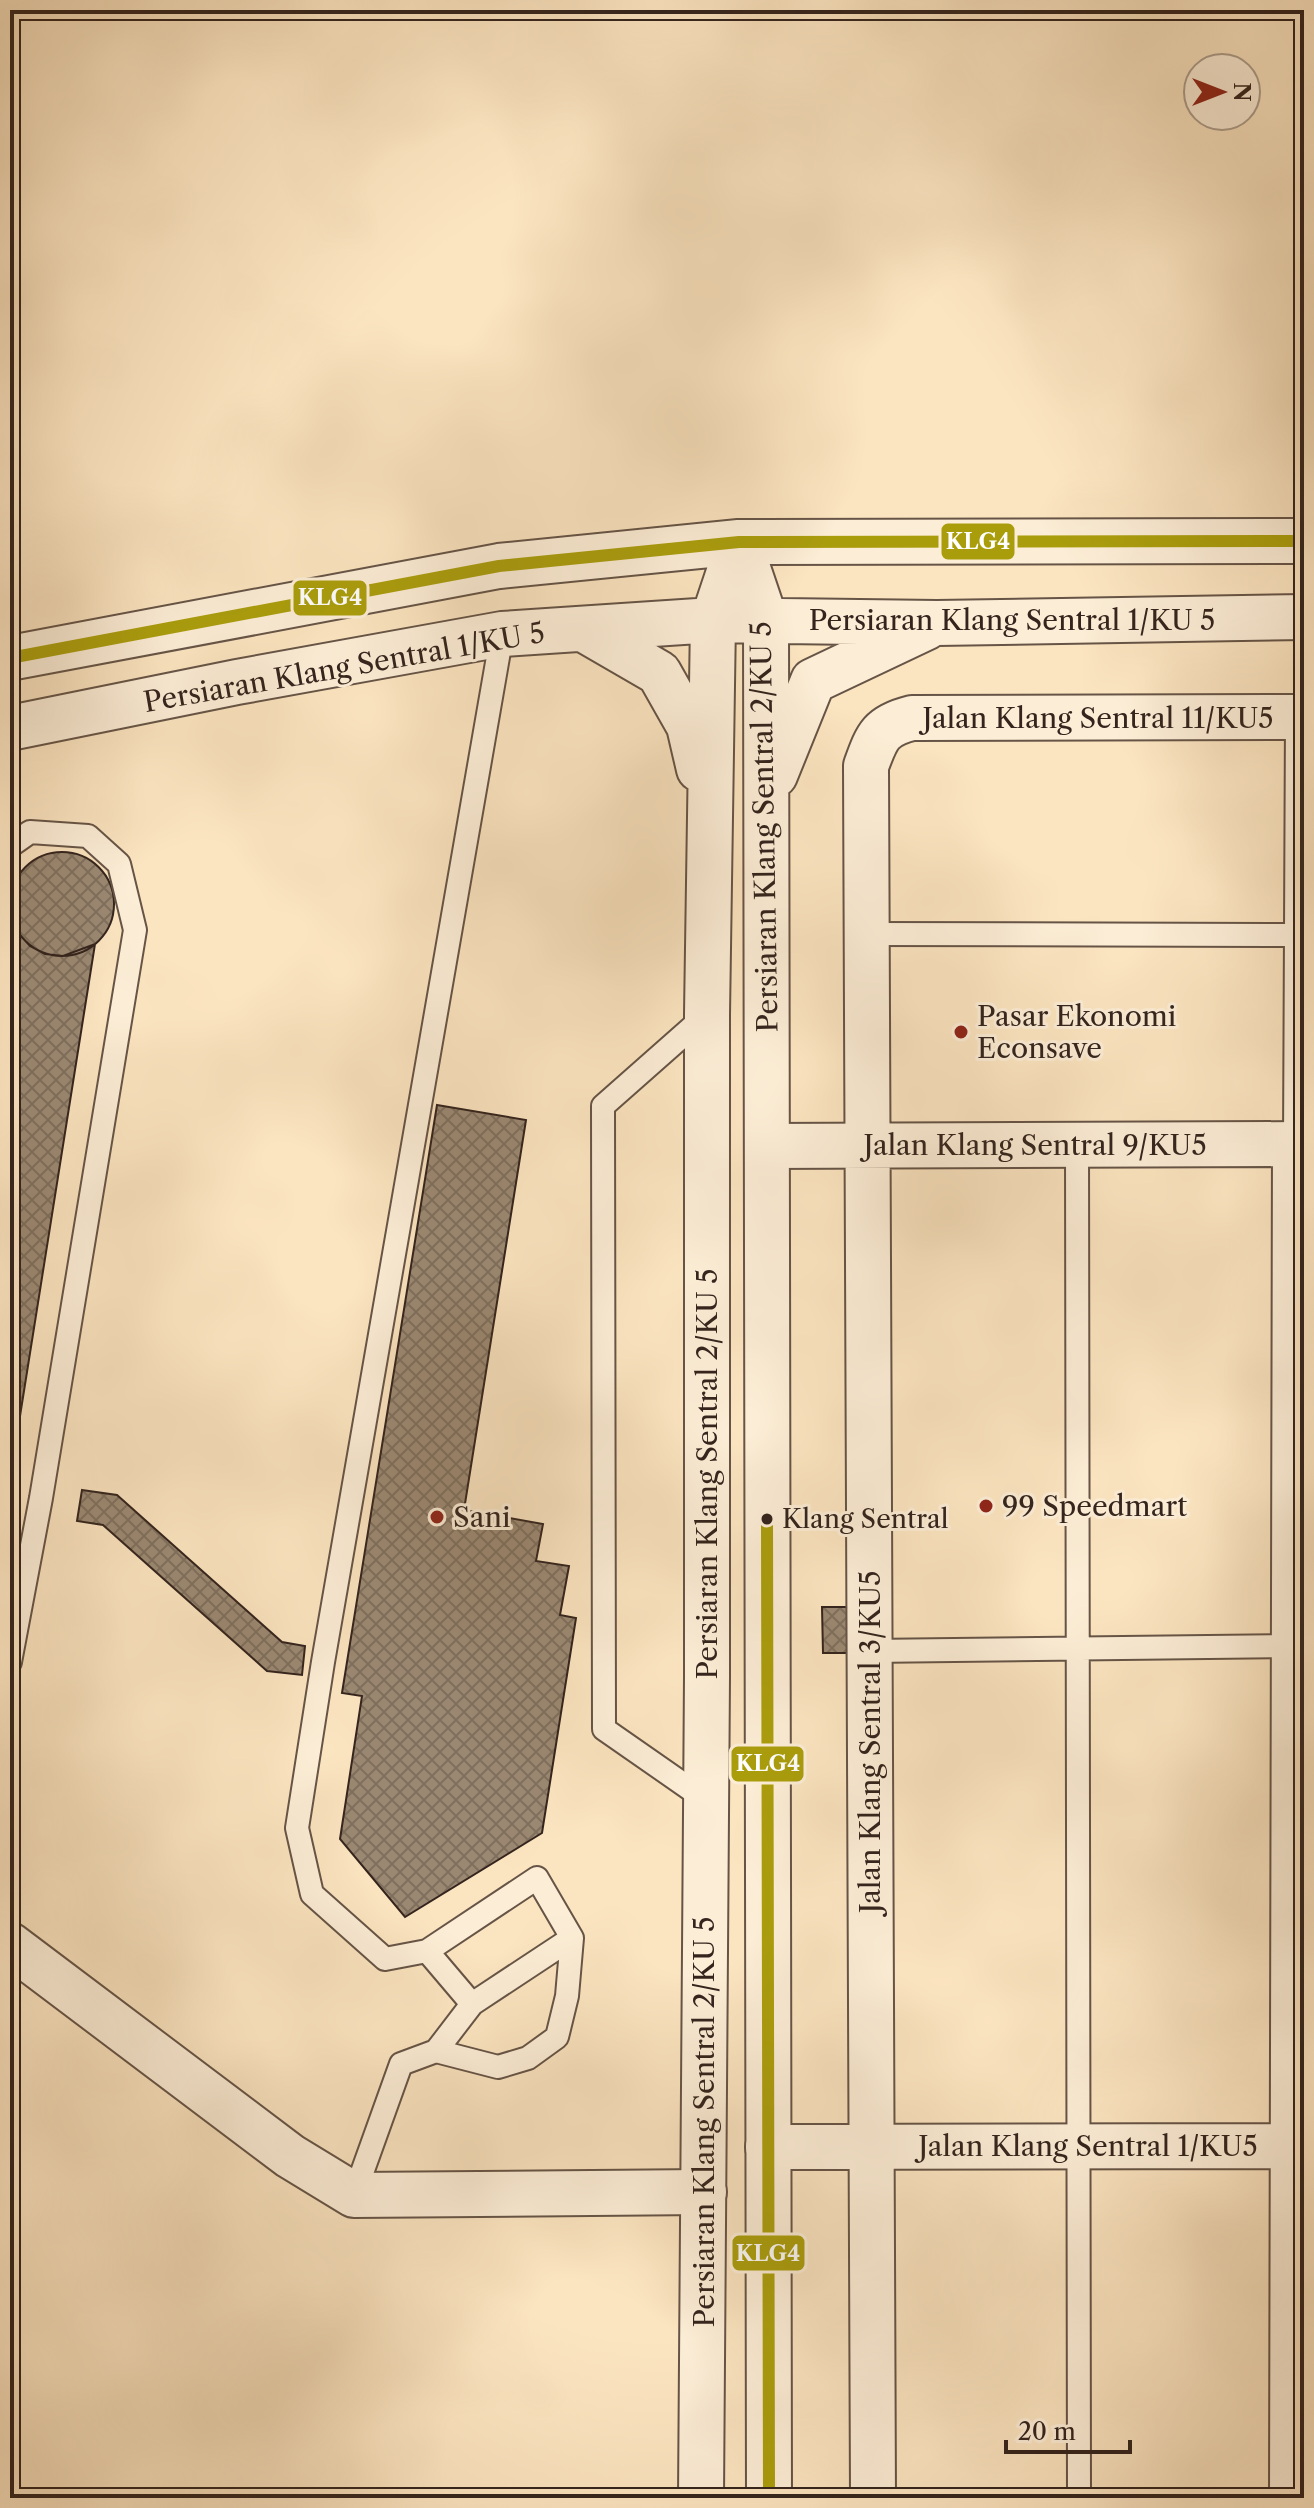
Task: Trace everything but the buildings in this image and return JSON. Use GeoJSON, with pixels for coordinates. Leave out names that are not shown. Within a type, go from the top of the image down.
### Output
{"type":"FeatureCollection","features":[{"type":"Feature","properties":{"kind":"street"},"geometry":{"type":"LineString","coordinates":[[10,658],[499,566],[739,542],[1304,541]]}},
{"type":"Feature","properties":{"kind":"street","name":"Persiaran Klang Sentral 2/KU 5"},"geometry":{"type":"LineString","coordinates":[[701,2498],[707,1014],[713,620],[739,542]]}},
{"type":"Feature","properties":{"kind":"street","name":"Persiaran Klang Sentral 2/KU 5"},"geometry":{"type":"LineString","coordinates":[[739,542],[766,622],[769,2498]]}},
{"type":"Feature","properties":{"kind":"street","name":"Persiaran Klang Sentral 1/KU 5"},"geometry":{"type":"LineString","coordinates":[[10,728],[237,682],[502,634],[713,620],[937,623],[1304,617]]}},
{"type":"Feature","properties":{"kind":"street"},"geometry":{"type":"LineString","coordinates":[[767,797],[813,681],[937,623]]}},
{"type":"Feature","properties":{"kind":"street"},"geometry":{"type":"LineString","coordinates":[[583,629],[659,673],[689,726],[710,818]]}},
{"type":"Feature","properties":{"kind":"street","name":"Jalan Klang Sentral 11/KU5"},"geometry":{"type":"LineString","coordinates":[[868,1145],[866,766],[876,739],[890,724],[912,718],[1300,717]]}},
{"type":"Feature","properties":{"kind":"street"},"geometry":{"type":"LineString","coordinates":[[1292,2498],[1298,2146],[1300,1144]]}},
{"type":"Feature","properties":{"kind":"street","name":"Jalan Klang Sentral 9/KU5"},"geometry":{"type":"LineString","coordinates":[[767,1146],[1300,1144]]}},
{"type":"Feature","properties":{"kind":"street","name":"Jalan Klang Sentral 3/KU5"},"geometry":{"type":"LineString","coordinates":[[868,1145],[873,2498]]}},
{"type":"Feature","properties":{"kind":"street"},"geometry":{"type":"LineString","coordinates":[[10,1945],[290,2156],[354,2195],[704,2192]]}},
{"type":"Feature","properties":{"kind":"street","name":"Jalan Klang Sentral 1/KU5"},"geometry":{"type":"LineString","coordinates":[[768,2147],[1298,2146]]}},
{"type":"Feature","properties":{"kind":"lane"},"geometry":{"type":"LineString","coordinates":[[436,2051],[498,2067],[528,2058],[557,2037],[567,1996],[572,1938],[537,1878],[427,1951],[385,1959],[312,1894],[297,1828],[325,1647],[502,634]]}},
{"type":"Feature","properties":{"kind":"lane"},"geometry":{"type":"LineString","coordinates":[[1300,717],[1300,1144]]}},
{"type":"Feature","properties":{"kind":"lane"},"geometry":{"type":"LineString","coordinates":[[10,846],[30,832],[88,836],[119,864],[135,930],[41,1498],[10,1662]]}},
{"type":"Feature","properties":{"kind":"lane"},"geometry":{"type":"LineString","coordinates":[[866,934],[1300,935]]}},
{"type":"Feature","properties":{"kind":"lane"},"geometry":{"type":"LineString","coordinates":[[706,1800],[604,1729],[603,1106],[707,1014]]}},
{"type":"Feature","properties":{"kind":"lane"},"geometry":{"type":"LineString","coordinates":[[1077,1145],[1079,2498]]}},
{"type":"Feature","properties":{"kind":"lane"},"geometry":{"type":"LineString","coordinates":[[869,1651],[1299,1646]]}},
{"type":"Feature","properties":{"kind":"lane"},"geometry":{"type":"LineString","coordinates":[[354,2195],[401,2064],[436,2051],[472,2004],[572,1938]]}},
{"type":"Feature","properties":{"kind":"lane"},"geometry":{"type":"LineString","coordinates":[[427,1951],[472,2004]]}},
{"type":"Feature","properties":{"kind":"transit line","name":"KLG4"},"geometry":{"type":"LineString","coordinates":[[10,658],[499,566],[739,542],[1304,541]]}},
{"type":"Feature","properties":{"kind":"transit line","name":"KLG4"},"geometry":{"type":"LineString","coordinates":[[767,1519],[769,2498]]}},
{"type":"Feature","properties":{"kind":"place","name":"Pasar Ekonomi Econsave"},"geometry":{"type":"Point","coordinates":[961,1032]}},
{"type":"Feature","properties":{"kind":"place","name":"99 Speedmart"},"geometry":{"type":"Point","coordinates":[986,1506]}},
{"type":"Feature","properties":{"kind":"place","name":"Sani"},"geometry":{"type":"Point","coordinates":[437,1517]}},
{"type":"Feature","properties":{"kind":"place","name":"Klang Sentral"},"geometry":{"type":"Point","coordinates":[767,1519]}}]}
